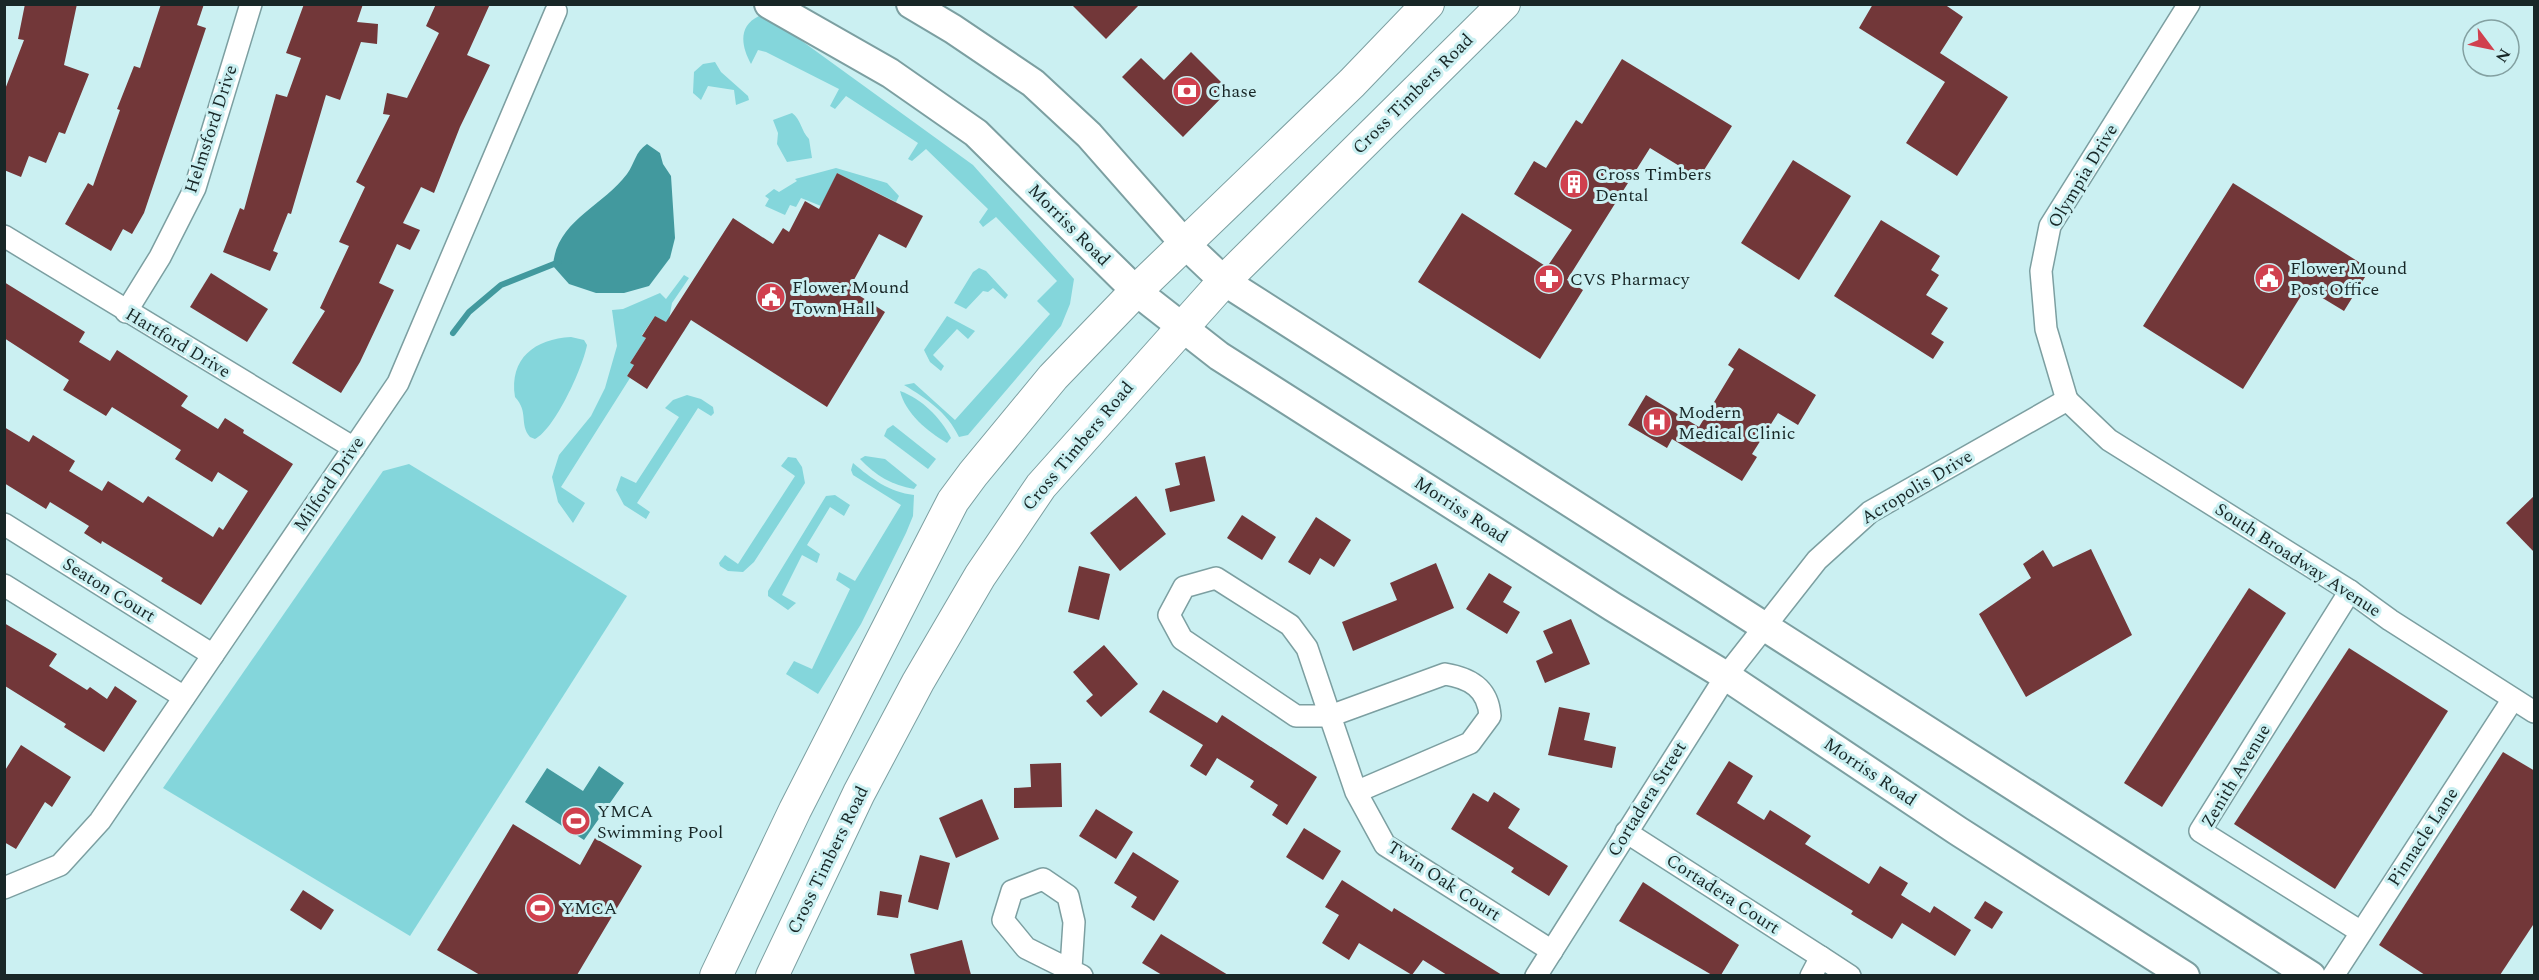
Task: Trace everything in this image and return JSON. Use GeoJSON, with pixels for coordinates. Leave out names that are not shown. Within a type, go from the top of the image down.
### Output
{"type":"FeatureCollection","features":[{"type":"Feature","properties":{"kind":"main road","name":"Morriss Road"},"geometry":{"type":"LineString","coordinates":[[769,4],[890,73],[976,133],[1136,291],[1219,356],[1602,601],[1726,676],[1958,831],[2185,975]]}},
{"type":"Feature","properties":{"kind":"main road"},"geometry":{"type":"LineString","coordinates":[[911,4],[953,29],[1033,83],[1089,135],[1185,244],[1224,280],[2311,975]]}},
{"type":"Feature","properties":{"kind":"main road"},"geometry":{"type":"LineString","coordinates":[[716,975],[783,836],[953,501],[1053,377],[1136,291],[1353,83],[1428,4]]}},
{"type":"Feature","properties":{"kind":"main road","name":"Cross Timbers Road"},"geometry":{"type":"LineString","coordinates":[[772,975],[860,793],[918,682],[980,576],[1041,486],[1224,280],[1504,4]]}},
{"type":"Feature","properties":{"kind":"main road"},"geometry":{"type":"LineString","coordinates":[[783,836],[830,856]]}},
{"type":"Feature","properties":{"kind":"street","name":"Helmsford Drive"},"geometry":{"type":"LineString","coordinates":[[126,312],[160,257],[195,188],[250,4]]}},
{"type":"Feature","properties":{"kind":"street","name":"Olympia Drive"},"geometry":{"type":"LineString","coordinates":[[2067,400],[2046,329],[2041,271],[2050,226],[2189,4]]}},
{"type":"Feature","properties":{"kind":"street","name":"Milford Drive"},"geometry":{"type":"LineString","coordinates":[[4,888],[60,865],[100,821],[398,383],[556,11]]}},
{"type":"Feature","properties":{"kind":"street","name":"Hartford Drive"},"geometry":{"type":"LineString","coordinates":[[4,236],[126,312],[354,447]]}},
{"type":"Feature","properties":{"kind":"street","name":"South Broadway Avenue"},"geometry":{"type":"LineString","coordinates":[[2067,400],[2109,440],[2350,591],[2390,620],[2535,712]]}},
{"type":"Feature","properties":{"kind":"street","name":"Acropolis Drive"},"geometry":{"type":"LineString","coordinates":[[1764,626],[1817,560],[1870,512],[2067,400]]}},
{"type":"Feature","properties":{"kind":"street","name":"Seaton Court"},"geometry":{"type":"LineString","coordinates":[[4,524],[213,655]]}},
{"type":"Feature","properties":{"kind":"street","name":"Twin Oak Court"},"geometry":{"type":"LineString","coordinates":[[1356,792],[1470,743],[1490,716],[1490,707],[1479,686],[1463,677],[1445,674],[1330,716],[1296,716],[1182,639],[1169,615],[1184,587],[1216,578],[1290,625],[1307,648],[1330,716],[1356,792],[1385,845],[1552,951]]}},
{"type":"Feature","properties":{"kind":"street"},"geometry":{"type":"LineString","coordinates":[[4,585],[184,697]]}},
{"type":"Feature","properties":{"kind":"street","name":"Zenith Avenue"},"geometry":{"type":"LineString","coordinates":[[2350,591],[2200,831],[2361,932]]}},
{"type":"Feature","properties":{"kind":"street","name":"Cortadera Street"},"geometry":{"type":"LineString","coordinates":[[1536,975],[1726,676],[1764,626]]}},
{"type":"Feature","properties":{"kind":"street","name":"Pinnacle Lane"},"geometry":{"type":"LineString","coordinates":[[2333,975],[2513,699]]}},
{"type":"Feature","properties":{"kind":"street","name":"Cortadera Court"},"geometry":{"type":"LineString","coordinates":[[1626,832],[1816,966],[1850,975]]}},
{"type":"Feature","properties":{"kind":"shaded area"},"geometry":{"type":"Polygon","coordinates":[[[759,16],[784,28],[973,165],[1074,279],[1070,304],[1061,326],[968,435],[959,437],[942,413],[904,385],[914,383],[955,420],[1050,314],[1037,301],[1057,281],[996,217],[983,227],[979,222],[988,209],[926,149],[912,161],[908,159],[918,143],[846,96],[835,109],[830,106],[839,89],[766,52],[758,50],[751,64],[743,37],[747,25],[759,16]]]}},
{"type":"Feature","properties":{"kind":"shaded area"},"geometry":{"type":"Polygon","coordinates":[[[715,62],[721,72],[748,96],[749,100],[736,105],[734,90],[708,86],[701,100],[693,93],[694,72],[703,64],[715,62]]]}},
{"type":"Feature","properties":{"kind":"shaded area"},"geometry":{"type":"Polygon","coordinates":[[[792,113],[809,139],[812,158],[787,162],[777,144],[778,133],[773,120],[792,113]]]}},
{"type":"Feature","properties":{"kind":"shaded area"},"geometry":{"type":"Polygon","coordinates":[[[647,144],[660,153],[663,164],[671,176],[675,238],[670,258],[649,286],[624,293],[596,293],[569,284],[553,266],[556,250],[562,237],[571,226],[617,186],[647,144]]]}},
{"type":"Feature","properties":{"kind":"shaded area"},"geometry":{"type":"Polygon","coordinates":[[[836,168],[887,183],[899,196],[896,202],[837,173],[821,206],[801,198],[796,207],[790,205],[785,215],[765,206],[769,199],[765,196],[774,189],[779,192],[797,181],[795,179],[836,168]]]}},
{"type":"Feature","properties":{"kind":"shaded area"},"geometry":{"type":"Polygon","coordinates":[[[979,268],[986,271],[1008,295],[1005,299],[993,288],[988,292],[983,291],[966,309],[954,303],[973,272],[979,268]]]}},
{"type":"Feature","properties":{"kind":"shaded area"},"geometry":{"type":"Polygon","coordinates":[[[684,275],[689,278],[672,303],[669,319],[685,330],[682,333],[655,316],[642,335],[646,338],[630,363],[634,365],[627,376],[630,378],[561,487],[585,503],[573,523],[558,502],[552,477],[559,455],[591,416],[605,388],[617,346],[612,310],[623,309],[660,293],[666,299],[684,275]]]}},
{"type":"Feature","properties":{"kind":"shaded area"},"geometry":{"type":"Polygon","coordinates":[[[947,316],[975,331],[968,339],[957,329],[933,355],[944,366],[941,371],[930,362],[924,350],[947,316]]]}},
{"type":"Feature","properties":{"kind":"shaded area"},"geometry":{"type":"Polygon","coordinates":[[[571,337],[584,340],[587,345],[580,368],[559,411],[543,433],[535,439],[527,432],[522,408],[515,397],[516,371],[527,353],[536,347],[546,342],[571,337]]]}},
{"type":"Feature","properties":{"kind":"shaded area"},"geometry":{"type":"Polygon","coordinates":[[[900,391],[916,399],[936,416],[951,438],[947,443],[918,421],[907,407],[900,391]]]}},
{"type":"Feature","properties":{"kind":"shaded area"},"geometry":{"type":"Polygon","coordinates":[[[687,395],[701,399],[713,407],[714,413],[711,416],[698,408],[637,503],[650,512],[646,519],[624,505],[616,490],[621,476],[636,483],[679,417],[665,408],[673,400],[687,395]]]}},
{"type":"Feature","properties":{"kind":"shaded area"},"geometry":{"type":"Polygon","coordinates":[[[893,425],[936,459],[928,469],[884,436],[887,429],[893,425]]]}},
{"type":"Feature","properties":{"kind":"shaded area"},"geometry":{"type":"Polygon","coordinates":[[[865,456],[885,459],[917,485],[914,489],[885,479],[860,459],[865,456]]]}},
{"type":"Feature","properties":{"kind":"shaded area"},"geometry":{"type":"Polygon","coordinates":[[[788,457],[796,458],[802,467],[805,483],[754,562],[743,572],[728,571],[719,563],[725,555],[738,564],[795,476],[781,466],[788,457]]]}},
{"type":"Feature","properties":{"kind":"shaded area"},"geometry":{"type":"Polygon","coordinates":[[[853,463],[881,484],[914,495],[913,516],[861,624],[818,694],[786,674],[794,661],[812,669],[850,589],[836,580],[839,572],[855,581],[901,505],[853,475],[851,470],[853,463]]]}},
{"type":"Feature","properties":{"kind":"shaded area"},"geometry":{"type":"Polygon","coordinates":[[[409,464],[627,596],[410,936],[163,788],[383,471],[409,464]]]}},
{"type":"Feature","properties":{"kind":"shaded area"},"geometry":{"type":"Polygon","coordinates":[[[835,495],[850,505],[844,516],[830,507],[807,545],[820,554],[817,563],[802,555],[782,595],[796,603],[788,610],[768,596],[768,591],[826,496],[835,495]]]}},
{"type":"Feature","properties":{"kind":"shaded area","name":"YMCA Swimming Pool"},"geometry":{"type":"Polygon","coordinates":[[[599,766],[624,783],[584,840],[525,802],[547,768],[583,791],[599,766]]]}},
{"type":"Feature","properties":{"kind":"building"},"geometry":{"type":"Polygon","coordinates":[[[25,4],[77,4],[64,65],[89,74],[65,134],[59,132],[46,163],[29,156],[21,177],[4,170],[4,92],[24,40],[18,39],[25,4]]]}},
{"type":"Feature","properties":{"kind":"building"},"geometry":{"type":"Polygon","coordinates":[[[161,4],[204,4],[197,25],[206,28],[144,213],[132,234],[123,229],[111,251],[65,224],[88,183],[93,186],[120,110],[117,109],[134,66],[140,68],[161,4]]]}},
{"type":"Feature","properties":{"kind":"building"},"geometry":{"type":"Polygon","coordinates":[[[304,4],[363,4],[357,22],[378,24],[377,44],[361,42],[340,100],[326,95],[291,214],[288,213],[273,251],[278,253],[270,271],[223,252],[240,208],[244,210],[276,94],[287,97],[301,58],[286,53],[304,4]]]}},
{"type":"Feature","properties":{"kind":"building"},"geometry":{"type":"Polygon","coordinates":[[[436,4],[490,4],[467,55],[490,65],[460,127],[434,193],[421,187],[403,223],[420,230],[410,250],[397,244],[379,283],[394,290],[360,362],[341,393],[292,363],[325,311],[320,308],[349,246],[339,242],[365,187],[356,182],[390,115],[383,114],[387,93],[407,98],[439,33],[426,26],[436,4]]]}},
{"type":"Feature","properties":{"kind":"building"},"geometry":{"type":"Polygon","coordinates":[[[1071,4],[1140,4],[1106,39],[1071,4]]]}},
{"type":"Feature","properties":{"kind":"building"},"geometry":{"type":"Polygon","coordinates":[[[1873,4],[1944,4],[1963,17],[1940,53],[2008,97],[1957,176],[1906,143],[1945,82],[1859,28],[1873,4]]]}},
{"type":"Feature","properties":{"kind":"building"},"geometry":{"type":"Polygon","coordinates":[[[1191,52],[1229,90],[1183,137],[1122,77],[1141,58],[1164,80],[1191,52]]]}},
{"type":"Feature","properties":{"kind":"building"},"geometry":{"type":"Polygon","coordinates":[[[1622,59],[1732,126],[1699,178],[1650,148],[1567,280],[1583,290],[1540,359],[1418,282],[1462,213],[1547,267],[1572,230],[1514,194],[1534,161],[1546,168],[1576,120],[1582,124],[1622,59]]]}},
{"type":"Feature","properties":{"kind":"building"},"geometry":{"type":"Polygon","coordinates":[[[1793,160],[1851,196],[1799,280],[1741,243],[1793,160]]]}},
{"type":"Feature","properties":{"kind":"building","name":"Flower Mound Town Hall"},"geometry":{"type":"Polygon","coordinates":[[[837,173],[923,216],[906,248],[879,234],[849,289],[885,312],[827,407],[691,320],[647,389],[627,376],[634,365],[630,363],[646,338],[642,336],[655,316],[666,322],[733,218],[773,244],[783,228],[789,232],[805,201],[819,209],[837,173]]]}},
{"type":"Feature","properties":{"kind":"building","name":"Flower Mound Post Office"},"geometry":{"type":"Polygon","coordinates":[[[2233,183],[2370,269],[2344,311],[2306,288],[2243,389],[2143,326],[2233,183]]]}},
{"type":"Feature","properties":{"kind":"building"},"geometry":{"type":"Polygon","coordinates":[[[1881,220],[1940,256],[1931,270],[1939,275],[1926,295],[1948,308],[1931,334],[1944,342],[1933,359],[1834,296],[1881,220]]]}},
{"type":"Feature","properties":{"kind":"building"},"geometry":{"type":"Polygon","coordinates":[[[211,273],[268,309],[247,342],[190,307],[211,273]]]}},
{"type":"Feature","properties":{"kind":"building"},"geometry":{"type":"Polygon","coordinates":[[[4,282],[85,332],[79,342],[110,361],[117,350],[188,396],[181,406],[218,429],[225,418],[244,430],[243,433],[293,464],[201,605],[161,581],[163,578],[102,541],[101,544],[84,533],[89,526],[50,502],[46,509],[4,483],[4,427],[29,442],[33,435],[75,461],[69,471],[102,491],[108,481],[143,503],[148,496],[213,537],[219,527],[223,530],[248,491],[218,472],[212,482],[175,459],[181,450],[112,407],[106,416],[63,390],[69,380],[4,338],[4,282]]]}},
{"type":"Feature","properties":{"kind":"building"},"geometry":{"type":"Polygon","coordinates":[[[1739,348],[1816,395],[1798,425],[1778,413],[1752,454],[1757,457],[1742,481],[1672,439],[1667,448],[1628,425],[1646,395],[1699,427],[1734,369],[1728,365],[1739,348]]]}},
{"type":"Feature","properties":{"kind":"building"},"geometry":{"type":"Polygon","coordinates":[[[1205,456],[1215,501],[1170,512],[1165,489],[1180,485],[1175,463],[1205,456]]]}},
{"type":"Feature","properties":{"kind":"building"},"geometry":{"type":"Polygon","coordinates":[[[2535,495],[2535,553],[2506,523],[2535,495]]]}},
{"type":"Feature","properties":{"kind":"building"},"geometry":{"type":"Polygon","coordinates":[[[1136,496],[1166,534],[1120,571],[1090,533],[1136,496]]]}},
{"type":"Feature","properties":{"kind":"building"},"geometry":{"type":"Polygon","coordinates":[[[1242,515],[1276,537],[1262,560],[1227,538],[1242,515]]]}},
{"type":"Feature","properties":{"kind":"building"},"geometry":{"type":"Polygon","coordinates":[[[1316,517],[1351,540],[1334,567],[1320,558],[1310,575],[1288,562],[1316,517]]]}},
{"type":"Feature","properties":{"kind":"building"},"geometry":{"type":"Polygon","coordinates":[[[2091,549],[2132,635],[2026,697],[1979,614],[2031,578],[2023,564],[2043,550],[2053,567],[2091,549]]]}},
{"type":"Feature","properties":{"kind":"building"},"geometry":{"type":"Polygon","coordinates":[[[1436,563],[1454,608],[1353,651],[1342,622],[1397,600],[1390,583],[1436,563]]]}},
{"type":"Feature","properties":{"kind":"building"},"geometry":{"type":"Polygon","coordinates":[[[1079,566],[1110,574],[1099,620],[1068,612],[1079,566]]]}},
{"type":"Feature","properties":{"kind":"building"},"geometry":{"type":"Polygon","coordinates":[[[1489,573],[1512,587],[1503,602],[1520,612],[1507,634],[1466,609],[1489,573]]]}},
{"type":"Feature","properties":{"kind":"building"},"geometry":{"type":"Polygon","coordinates":[[[2249,588],[2286,613],[2162,807],[2124,783],[2249,588]]]}},
{"type":"Feature","properties":{"kind":"building"},"geometry":{"type":"Polygon","coordinates":[[[1571,619],[1590,664],[1545,683],[1536,661],[1553,653],[1543,631],[1571,619]]]}},
{"type":"Feature","properties":{"kind":"building"},"geometry":{"type":"Polygon","coordinates":[[[4,623],[57,654],[49,666],[87,690],[90,687],[107,699],[115,686],[137,701],[104,752],[64,727],[66,724],[5,686],[4,623]]]}},
{"type":"Feature","properties":{"kind":"building"},"geometry":{"type":"Polygon","coordinates":[[[1104,645],[1138,684],[1101,717],[1086,701],[1093,695],[1073,672],[1104,645]]]}},
{"type":"Feature","properties":{"kind":"building"},"geometry":{"type":"Polygon","coordinates":[[[2349,648],[2448,711],[2335,889],[2234,824],[2349,648]]]}},
{"type":"Feature","properties":{"kind":"building"},"geometry":{"type":"Polygon","coordinates":[[[1163,690],[1217,723],[1222,715],[1317,777],[1287,825],[1272,815],[1278,805],[1250,787],[1254,781],[1217,758],[1206,776],[1190,766],[1203,745],[1149,712],[1163,690]]]}},
{"type":"Feature","properties":{"kind":"building"},"geometry":{"type":"Polygon","coordinates":[[[1559,707],[1590,713],[1584,740],[1616,747],[1612,768],[1548,755],[1559,707]]]}},
{"type":"Feature","properties":{"kind":"building"},"geometry":{"type":"Polygon","coordinates":[[[21,745],[71,777],[52,807],[45,802],[16,849],[4,842],[4,772],[21,745]]]}},
{"type":"Feature","properties":{"kind":"building"},"geometry":{"type":"Polygon","coordinates":[[[2503,752],[2535,771],[2535,922],[2500,975],[2425,975],[2379,945],[2503,752]]]}},
{"type":"Feature","properties":{"kind":"building"},"geometry":{"type":"Polygon","coordinates":[[[1729,761],[1753,776],[1737,803],[1764,820],[1770,810],[1811,836],[1805,844],[1869,884],[1880,866],[1908,883],[1901,895],[1930,913],[1934,906],[1971,930],[1955,956],[1902,923],[1892,939],[1851,914],[1853,911],[1696,814],[1729,761]]]}},
{"type":"Feature","properties":{"kind":"building"},"geometry":{"type":"Polygon","coordinates":[[[1061,763],[1062,807],[1014,808],[1014,788],[1031,787],[1030,764],[1061,763]]]}},
{"type":"Feature","properties":{"kind":"building"},"geometry":{"type":"Polygon","coordinates":[[[1494,792],[1520,809],[1508,828],[1568,866],[1549,896],[1511,872],[1514,868],[1451,829],[1473,793],[1488,802],[1494,792]]]}},
{"type":"Feature","properties":{"kind":"building"},"geometry":{"type":"Polygon","coordinates":[[[982,799],[999,839],[956,858],[939,818],[982,799]]]}},
{"type":"Feature","properties":{"kind":"building"},"geometry":{"type":"Polygon","coordinates":[[[1096,809],[1133,832],[1116,859],[1079,836],[1096,809]]]}},
{"type":"Feature","properties":{"kind":"building","name":"YMCA"},"geometry":{"type":"Polygon","coordinates":[[[513,824],[580,865],[595,838],[642,866],[577,975],[480,975],[437,950],[513,824]]]}},
{"type":"Feature","properties":{"kind":"building"},"geometry":{"type":"Polygon","coordinates":[[[1304,828],[1341,851],[1323,880],[1286,857],[1304,828]]]}},
{"type":"Feature","properties":{"kind":"building"},"geometry":{"type":"Polygon","coordinates":[[[1133,852],[1179,881],[1154,921],[1131,907],[1137,897],[1114,883],[1133,852]]]}},
{"type":"Feature","properties":{"kind":"building"},"geometry":{"type":"Polygon","coordinates":[[[920,855],[950,863],[938,910],[908,902],[920,855]]]}},
{"type":"Feature","properties":{"kind":"building"},"geometry":{"type":"Polygon","coordinates":[[[1342,880],[1392,912],[1394,908],[1502,975],[1447,975],[1423,960],[1412,975],[1359,943],[1349,960],[1322,943],[1339,915],[1325,907],[1342,880]]]}},
{"type":"Feature","properties":{"kind":"building"},"geometry":{"type":"Polygon","coordinates":[[[1643,882],[1739,945],[1721,975],[1712,975],[1619,921],[1643,882]]]}},
{"type":"Feature","properties":{"kind":"building"},"geometry":{"type":"Polygon","coordinates":[[[303,890],[334,910],[321,930],[290,910],[303,890]]]}},
{"type":"Feature","properties":{"kind":"building"},"geometry":{"type":"Polygon","coordinates":[[[880,891],[902,895],[898,918],[877,915],[880,891]]]}},
{"type":"Feature","properties":{"kind":"building"},"geometry":{"type":"Polygon","coordinates":[[[1985,901],[2003,912],[1992,929],[1974,918],[1985,901]]]}},
{"type":"Feature","properties":{"kind":"building"},"geometry":{"type":"Polygon","coordinates":[[[1161,934],[1228,975],[1162,975],[1142,963],[1161,934]]]}},
{"type":"Feature","properties":{"kind":"building"},"geometry":{"type":"Polygon","coordinates":[[[962,940],[971,975],[915,975],[910,954],[962,940]]]}},
{"type":"Feature","properties":{"kind":"waterway"},"geometry":{"type":"LineString","coordinates":[[453,333],[469,312],[501,285],[559,262]]}},
{"type":"Feature","properties":{"kind":"place","name":"Chase"},"geometry":{"type":"Point","coordinates":[1187,91]}},
{"type":"Feature","properties":{"kind":"place","name":"Cross Timbers Dental"},"geometry":{"type":"Point","coordinates":[1574,184]}},
{"type":"Feature","properties":{"kind":"place","name":"Flower Mound Post Office"},"geometry":{"type":"Point","coordinates":[2269,278]}},
{"type":"Feature","properties":{"kind":"place","name":"CVS Pharmacy"},"geometry":{"type":"Point","coordinates":[1549,279]}},
{"type":"Feature","properties":{"kind":"place","name":"Flower Mound Town Hall"},"geometry":{"type":"Point","coordinates":[771,297]}},
{"type":"Feature","properties":{"kind":"place","name":"Modern Medical Clinic"},"geometry":{"type":"Point","coordinates":[1657,422]}},
{"type":"Feature","properties":{"kind":"place","name":"YMCA Swimming Pool"},"geometry":{"type":"Point","coordinates":[576,821]}},
{"type":"Feature","properties":{"kind":"place","name":"YMCA"},"geometry":{"type":"Point","coordinates":[540,908]}}]}
